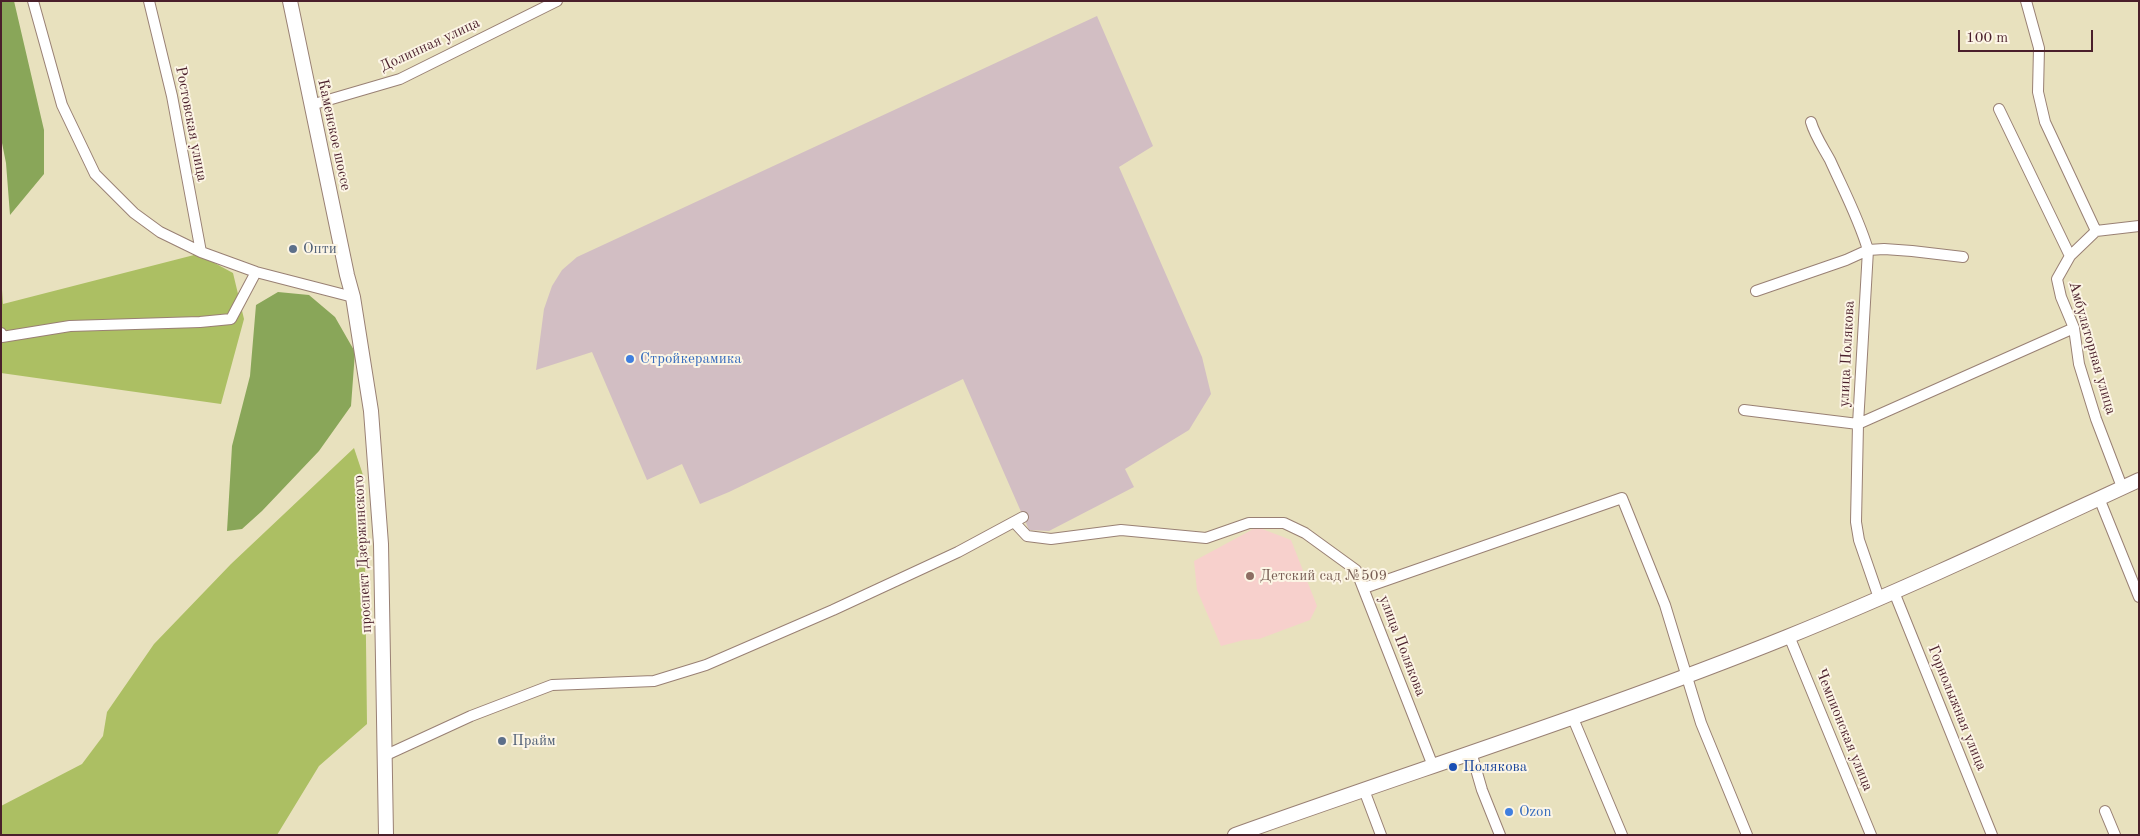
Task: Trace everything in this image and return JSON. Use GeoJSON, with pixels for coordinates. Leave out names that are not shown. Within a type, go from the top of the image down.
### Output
{"type":"FeatureCollection","features":[{"type":"Feature","properties":{"kind":"street"},"geometry":{"type":"LineString","coordinates":[[33,1],[62,105],[96,174],[134,213],[160,232],[201,252],[256,272],[354,297]]}},
{"type":"Feature","properties":{"kind":"street","name":"Ростовская улица"},"geometry":{"type":"LineString","coordinates":[[149,1],[172,96],[201,252]]}},
{"type":"Feature","properties":{"kind":"street","name":"Каменское шоссе"},"geometry":{"type":"LineString","coordinates":[[290,1],[347,275]]}},
{"type":"Feature","properties":{"kind":"street","name":"Долинная улица"},"geometry":{"type":"LineString","coordinates":[[311,105],[400,79],[557,1]]}},
{"type":"Feature","properties":{"kind":"street"},"geometry":{"type":"LineString","coordinates":[[2026,1],[2039,48],[2038,92],[2045,122],[2096,231],[2139,226]]}},
{"type":"Feature","properties":{"kind":"street"},"geometry":{"type":"LineString","coordinates":[[2000,109],[2070,256]]}},
{"type":"Feature","properties":{"kind":"street","name":"улица Полякова"},"geometry":{"type":"LineString","coordinates":[[1811,122],[1813,130],[1829,158],[1864,236],[1868,250],[1858,424],[1856,522],[1859,540],[1879,598]]}},
{"type":"Feature","properties":{"kind":"street","name":"Амбулаторная улица"},"geometry":{"type":"LineString","coordinates":[[2096,231],[2070,256],[2057,280],[2060,297],[2074,328],[2079,364],[2090,400],[2122,487]]}},
{"type":"Feature","properties":{"kind":"street"},"geometry":{"type":"LineString","coordinates":[[1756,291],[1846,260],[1868,250],[1912,251],[1963,257]]}},
{"type":"Feature","properties":{"kind":"street"},"geometry":{"type":"LineString","coordinates":[[1,333],[2,337],[70,326],[200,322],[231,319],[256,272]]}},
{"type":"Feature","properties":{"kind":"street","name":"проспект Дзержинского"},"geometry":{"type":"LineString","coordinates":[[347,275],[354,297],[371,411],[381,544],[386,835]]}},
{"type":"Feature","properties":{"kind":"street"},"geometry":{"type":"LineString","coordinates":[[1744,410],[1858,424],[2074,328]]}},
{"type":"Feature","properties":{"kind":"street"},"geometry":{"type":"LineString","coordinates":[[1235,835],[1257,831],[1364,790],[1687,675],[1789,636],[1998,547],[2139,480]]}},
{"type":"Feature","properties":{"kind":"street"},"geometry":{"type":"LineString","coordinates":[[1364,588],[1622,498],[1665,605],[1701,723],[1747,835]]}},
{"type":"Feature","properties":{"kind":"street"},"geometry":{"type":"LineString","coordinates":[[2099,498],[2139,596]]}},
{"type":"Feature","properties":{"kind":"street","name":"улица Полякова"},"geometry":{"type":"LineString","coordinates":[[384,756],[471,716],[552,685],[654,681],[706,665],[833,610],[958,552],[1019,520],[1027,536],[1051,539],[1121,530],[1206,538],[1249,523],[1284,523],[1305,533],[1356,570],[1432,766]]}},
{"type":"Feature","properties":{"kind":"street","name":"Горнолыжная улица"},"geometry":{"type":"LineString","coordinates":[[1894,592],[1992,835]]}},
{"type":"Feature","properties":{"kind":"street","name":"Чемпионская улица"},"geometry":{"type":"LineString","coordinates":[[1789,636],[1871,835]]}},
{"type":"Feature","properties":{"kind":"street"},"geometry":{"type":"LineString","coordinates":[[1572,716],[1622,835]]}},
{"type":"Feature","properties":{"kind":"street"},"geometry":{"type":"LineString","coordinates":[[1471,752],[1482,790],[1500,835]]}},
{"type":"Feature","properties":{"kind":"street"},"geometry":{"type":"LineString","coordinates":[[1364,790],[1381,835]]}},
{"type":"Feature","properties":{"kind":"street"},"geometry":{"type":"LineString","coordinates":[[2105,812],[2115,835]]}},
{"type":"Feature","properties":{"kind":"shaded area"},"geometry":{"type":"Polygon","coordinates":[[[1097,16],[1153,146],[1119,167],[1202,357],[1211,394],[1189,430],[1125,469],[1134,487],[1049,531],[1029,530],[963,379],[729,492],[700,504],[682,464],[647,480],[592,352],[536,370],[544,309],[552,286],[562,270],[577,257],[1097,16]]]}},
{"type":"Feature","properties":{"kind":"shaded area","name":"Детский сад №509"},"geometry":{"type":"Polygon","coordinates":[[[1257,527],[1291,540],[1317,606],[1310,620],[1259,639],[1244,640],[1221,646],[1197,590],[1194,561],[1257,527]]]}},
{"type":"Feature","properties":{"kind":"green space"},"geometry":{"type":"Polygon","coordinates":[[[1,1],[14,1],[44,130],[44,174],[10,215],[6,163],[1,138],[1,1]]]}},
{"type":"Feature","properties":{"kind":"green space"},"geometry":{"type":"Polygon","coordinates":[[[198,254],[233,273],[244,319],[221,404],[1,373],[1,275],[3,304],[198,254]]]}},
{"type":"Feature","properties":{"kind":"green space"},"geometry":{"type":"Polygon","coordinates":[[[278,292],[309,295],[335,317],[355,352],[351,406],[319,451],[262,511],[242,529],[227,531],[232,446],[250,376],[256,305],[278,292]]]}},
{"type":"Feature","properties":{"kind":"green space"},"geometry":{"type":"Polygon","coordinates":[[[354,448],[364,478],[367,724],[319,766],[277,835],[1,835],[1,806],[82,764],[103,736],[107,712],[154,644],[231,564],[354,448]]]}},
{"type":"Feature","properties":{"kind":"place","name":"Опти"},"geometry":{"type":"Point","coordinates":[293,249]}},
{"type":"Feature","properties":{"kind":"place","name":"Стройкерамика"},"geometry":{"type":"Point","coordinates":[630,359]}},
{"type":"Feature","properties":{"kind":"place","name":"Детский сад №509"},"geometry":{"type":"Point","coordinates":[1250,576]}},
{"type":"Feature","properties":{"kind":"place","name":"Прайм"},"geometry":{"type":"Point","coordinates":[502,741]}},
{"type":"Feature","properties":{"kind":"place","name":"Полякова"},"geometry":{"type":"Point","coordinates":[1453,767]}},
{"type":"Feature","properties":{"kind":"place","name":"Ozon"},"geometry":{"type":"Point","coordinates":[1509,812]}}]}
